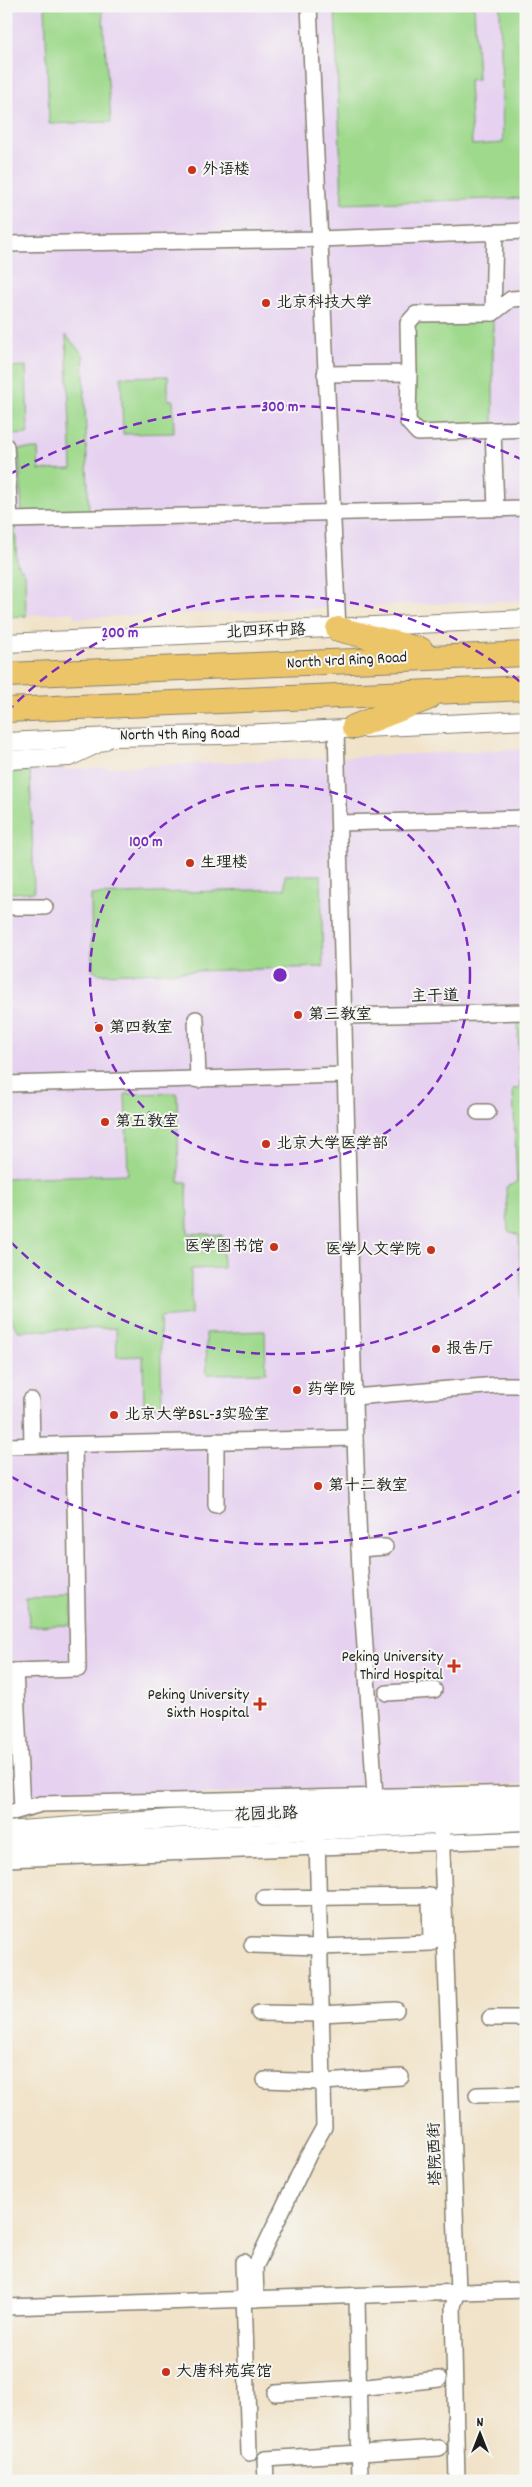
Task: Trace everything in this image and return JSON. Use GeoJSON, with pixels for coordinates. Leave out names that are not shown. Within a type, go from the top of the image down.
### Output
{"type":"FeatureCollection","features":[{"type":"Feature","properties":{"kind":"highway"},"geometry":{"type":"LineString","coordinates":[[338,629],[447,656]]}},
{"type":"Feature","properties":{"kind":"highway","name":"North 4rd Ring Road"},"geometry":{"type":"LineString","coordinates":[[6,675],[526,654]]}},
{"type":"Feature","properties":{"kind":"highway"},"geometry":{"type":"LineString","coordinates":[[345,728],[446,691],[526,688]]}},
{"type":"Feature","properties":{"kind":"highway","name":"North 4th Ring Road"},"geometry":{"type":"LineString","coordinates":[[6,710],[446,691]]}},
{"type":"Feature","properties":{"kind":"street"},"geometry":{"type":"LineString","coordinates":[[309,6],[338,629]]}},
{"type":"Feature","properties":{"kind":"street"},"geometry":{"type":"LineString","coordinates":[[6,244],[319,239],[526,231]]}},
{"type":"Feature","properties":{"kind":"street"},"geometry":{"type":"LineString","coordinates":[[493,313],[494,232]]}},
{"type":"Feature","properties":{"kind":"street"},"geometry":{"type":"LineString","coordinates":[[526,298],[511,298],[493,313],[416,314],[408,323],[408,422],[418,433],[526,429]]}},
{"type":"Feature","properties":{"kind":"street"},"geometry":{"type":"LineString","coordinates":[[325,374],[409,373]]}},
{"type":"Feature","properties":{"kind":"street"},"geometry":{"type":"LineString","coordinates":[[493,430],[496,509]]}},
{"type":"Feature","properties":{"kind":"street"},"geometry":{"type":"LineString","coordinates":[[6,446],[10,520],[526,508]]}},
{"type":"Feature","properties":{"kind":"street","name":"北四环中路"},"geometry":{"type":"LineString","coordinates":[[6,643],[526,619]]}},
{"type":"Feature","properties":{"kind":"street"},"geometry":{"type":"LineString","coordinates":[[376,1803],[359,1549],[355,1438],[339,823],[345,728],[526,720]]}},
{"type":"Feature","properties":{"kind":"street","name":"North 4th Ring Road"},"geometry":{"type":"LineString","coordinates":[[14,741],[112,736],[223,735],[345,728]]}},
{"type":"Feature","properties":{"kind":"street"},"geometry":{"type":"LineString","coordinates":[[6,760],[69,757],[112,736]]}},
{"type":"Feature","properties":{"kind":"street"},"geometry":{"type":"LineString","coordinates":[[339,823],[526,818]]}},
{"type":"Feature","properties":{"kind":"street"},"geometry":{"type":"LineString","coordinates":[[6,908],[45,907]]}},
{"type":"Feature","properties":{"kind":"street","name":"主干道"},"geometry":{"type":"LineString","coordinates":[[345,1016],[526,1012]]}},
{"type":"Feature","properties":{"kind":"street"},"geometry":{"type":"LineString","coordinates":[[196,1019],[198,1080]]}},
{"type":"Feature","properties":{"kind":"street"},"geometry":{"type":"LineString","coordinates":[[6,1084],[346,1075]]}},
{"type":"Feature","properties":{"kind":"street"},"geometry":{"type":"LineString","coordinates":[[354,1397],[497,1385],[526,1385]]}},
{"type":"Feature","properties":{"kind":"street"},"geometry":{"type":"LineString","coordinates":[[31,1400],[32,1445]]}},
{"type":"Feature","properties":{"kind":"street"},"geometry":{"type":"LineString","coordinates":[[6,1446],[355,1438]]}},
{"type":"Feature","properties":{"kind":"street"},"geometry":{"type":"LineString","coordinates":[[216,1441],[216,1505]]}},
{"type":"Feature","properties":{"kind":"street"},"geometry":{"type":"LineString","coordinates":[[22,1809],[11,1672],[78,1669],[74,1445]]}},
{"type":"Feature","properties":{"kind":"street"},"geometry":{"type":"LineString","coordinates":[[359,1549],[385,1547]]}},
{"type":"Feature","properties":{"kind":"street"},"geometry":{"type":"LineString","coordinates":[[387,1693],[434,1690]]}},
{"type":"Feature","properties":{"kind":"street"},"geometry":{"type":"LineString","coordinates":[[6,1814],[41,1804],[376,1803],[526,1793]]}},
{"type":"Feature","properties":{"kind":"street","name":"花园北路"},"geometry":{"type":"LineString","coordinates":[[6,1831],[376,1803],[526,1805]]}},
{"type":"Feature","properties":{"kind":"street","name":"花园北路"},"geometry":{"type":"LineString","coordinates":[[6,1845],[317,1839],[441,1824],[526,1821]]}},
{"type":"Feature","properties":{"kind":"street","name":"塔院西街"},"geometry":{"type":"LineString","coordinates":[[441,1824],[458,2292],[453,2306],[457,2481]]}},
{"type":"Feature","properties":{"kind":"street"},"geometry":{"type":"LineString","coordinates":[[249,2453],[250,2299],[255,2267],[308,2156],[324,2127],[317,1839]]}},
{"type":"Feature","properties":{"kind":"street"},"geometry":{"type":"LineString","coordinates":[[6,1859],[317,1839],[442,1842],[526,1839]]}},
{"type":"Feature","properties":{"kind":"street"},"geometry":{"type":"LineString","coordinates":[[252,1945],[320,1947],[432,1943],[430,1896],[264,1898]]}},
{"type":"Feature","properties":{"kind":"street"},"geometry":{"type":"LineString","coordinates":[[259,2012],[322,2014],[396,2010]]}},
{"type":"Feature","properties":{"kind":"street"},"geometry":{"type":"LineString","coordinates":[[490,2018],[526,2018]]}},
{"type":"Feature","properties":{"kind":"street"},"geometry":{"type":"LineString","coordinates":[[265,2080],[323,2082],[400,2076]]}},
{"type":"Feature","properties":{"kind":"street"},"geometry":{"type":"LineString","coordinates":[[477,2095],[526,2094]]}},
{"type":"Feature","properties":{"kind":"street"},"geometry":{"type":"LineString","coordinates":[[243,2262],[250,2299]]}},
{"type":"Feature","properties":{"kind":"street"},"geometry":{"type":"LineString","coordinates":[[6,2307],[526,2290]]}},
{"type":"Feature","properties":{"kind":"street"},"geometry":{"type":"LineString","coordinates":[[357,2296],[360,2481]]}},
{"type":"Feature","properties":{"kind":"street"},"geometry":{"type":"LineString","coordinates":[[275,2392],[358,2388],[439,2379]]}},
{"type":"Feature","properties":{"kind":"street"},"geometry":{"type":"LineString","coordinates":[[266,2481],[265,2459],[439,2448]]}},
{"type":"Feature","properties":{"kind":"shaded area","name":"北京科技大学"},"geometry":{"type":"Polygon","coordinates":[[[6,6],[526,6],[526,600],[75,618],[74,612],[6,617],[6,6]]]}},
{"type":"Feature","properties":{"kind":"shaded area","name":"北京大学医学部"},"geometry":{"type":"Polygon","coordinates":[[[526,749],[526,1784],[391,1786],[14,1802],[12,1782],[6,1782],[6,893],[34,892],[30,771],[526,749]]]}},
{"type":"Feature","properties":{"kind":"green space"},"geometry":{"type":"Polygon","coordinates":[[[45,6],[102,6],[111,122],[49,124],[45,6]]]}},
{"type":"Feature","properties":{"kind":"green space"},"geometry":{"type":"Polygon","coordinates":[[[335,6],[474,6],[478,79],[469,80],[472,145],[503,143],[500,6],[526,6],[526,198],[342,204],[335,6]]]}},
{"type":"Feature","properties":{"kind":"green space"},"geometry":{"type":"Polygon","coordinates":[[[493,313],[493,430],[418,433],[408,422],[416,314],[493,313]]]}},
{"type":"Feature","properties":{"kind":"green space"},"geometry":{"type":"Polygon","coordinates":[[[66,335],[83,355],[89,513],[22,515],[19,449],[38,449],[39,470],[72,469],[66,335]]]}},
{"type":"Feature","properties":{"kind":"green space"},"geometry":{"type":"Polygon","coordinates":[[[26,366],[28,434],[13,435],[11,367],[26,366]]]}},
{"type":"Feature","properties":{"kind":"green space"},"geometry":{"type":"Polygon","coordinates":[[[168,376],[168,400],[173,400],[174,433],[123,434],[121,377],[168,376]]]}},
{"type":"Feature","properties":{"kind":"green space"},"geometry":{"type":"Polygon","coordinates":[[[6,524],[15,524],[17,564],[25,573],[26,616],[6,617],[6,524]]]}},
{"type":"Feature","properties":{"kind":"green space"},"geometry":{"type":"Polygon","coordinates":[[[30,771],[34,892],[6,893],[6,772],[30,771]]]}},
{"type":"Feature","properties":{"kind":"green space"},"geometry":{"type":"Polygon","coordinates":[[[285,875],[321,875],[323,967],[100,974],[92,969],[91,895],[285,889],[285,875]]]}},
{"type":"Feature","properties":{"kind":"green space"},"geometry":{"type":"Polygon","coordinates":[[[518,1021],[526,1021],[526,1331],[523,1331],[519,1235],[508,1231],[506,1187],[517,1182],[513,1089],[520,1088],[518,1021]]]}},
{"type":"Feature","properties":{"kind":"green space"},"geometry":{"type":"Polygon","coordinates":[[[177,1093],[179,1182],[187,1182],[188,1233],[222,1235],[223,1268],[191,1269],[191,1315],[160,1318],[162,1406],[144,1407],[143,1356],[117,1357],[116,1328],[18,1331],[7,1312],[6,1178],[128,1174],[125,1094],[177,1093]]]}},
{"type":"Feature","properties":{"kind":"green space"},"geometry":{"type":"Polygon","coordinates":[[[265,1331],[266,1373],[207,1374],[206,1333],[265,1331]]]}},
{"type":"Feature","properties":{"kind":"green space"},"geometry":{"type":"Polygon","coordinates":[[[72,1595],[72,1625],[29,1626],[28,1596],[72,1595]]]}},
{"type":"Feature","properties":{"kind":"place","name":"外语楼"},"geometry":{"type":"Point","coordinates":[192,170]}},
{"type":"Feature","properties":{"kind":"place","name":"北京科技大学"},"geometry":{"type":"Point","coordinates":[266,303]}},
{"type":"Feature","properties":{"kind":"place","name":"生理楼"},"geometry":{"type":"Point","coordinates":[190,863]}},
{"type":"Feature","properties":{"kind":"place","name":"第三教室"},"geometry":{"type":"Point","coordinates":[298,1015]}},
{"type":"Feature","properties":{"kind":"place","name":"第四教室"},"geometry":{"type":"Point","coordinates":[99,1028]}},
{"type":"Feature","properties":{"kind":"place","name":"第五教室"},"geometry":{"type":"Point","coordinates":[105,1122]}},
{"type":"Feature","properties":{"kind":"place","name":"北京大学医学部"},"geometry":{"type":"Point","coordinates":[266,1144]}},
{"type":"Feature","properties":{"kind":"place","name":"医学图书馆"},"geometry":{"type":"Point","coordinates":[274,1247]}},
{"type":"Feature","properties":{"kind":"place","name":"医学人文学院"},"geometry":{"type":"Point","coordinates":[431,1250]}},
{"type":"Feature","properties":{"kind":"place","name":"报告厅"},"geometry":{"type":"Point","coordinates":[436,1349]}},
{"type":"Feature","properties":{"kind":"place","name":"药学院"},"geometry":{"type":"Point","coordinates":[297,1390]}},
{"type":"Feature","properties":{"kind":"place","name":"北京大学BSL-3实验室"},"geometry":{"type":"Point","coordinates":[114,1415]}},
{"type":"Feature","properties":{"kind":"place","name":"第十二教室"},"geometry":{"type":"Point","coordinates":[318,1486]}},
{"type":"Feature","properties":{"kind":"place","name":"Peking University Third Hospital"},"geometry":{"type":"Point","coordinates":[454,1666]}},
{"type":"Feature","properties":{"kind":"place","name":"Peking University Sixth Hospital"},"geometry":{"type":"Point","coordinates":[260,1704]}},
{"type":"Feature","properties":{"kind":"place","name":"大唐科苑宾馆"},"geometry":{"type":"Point","coordinates":[166,2372]}}]}
